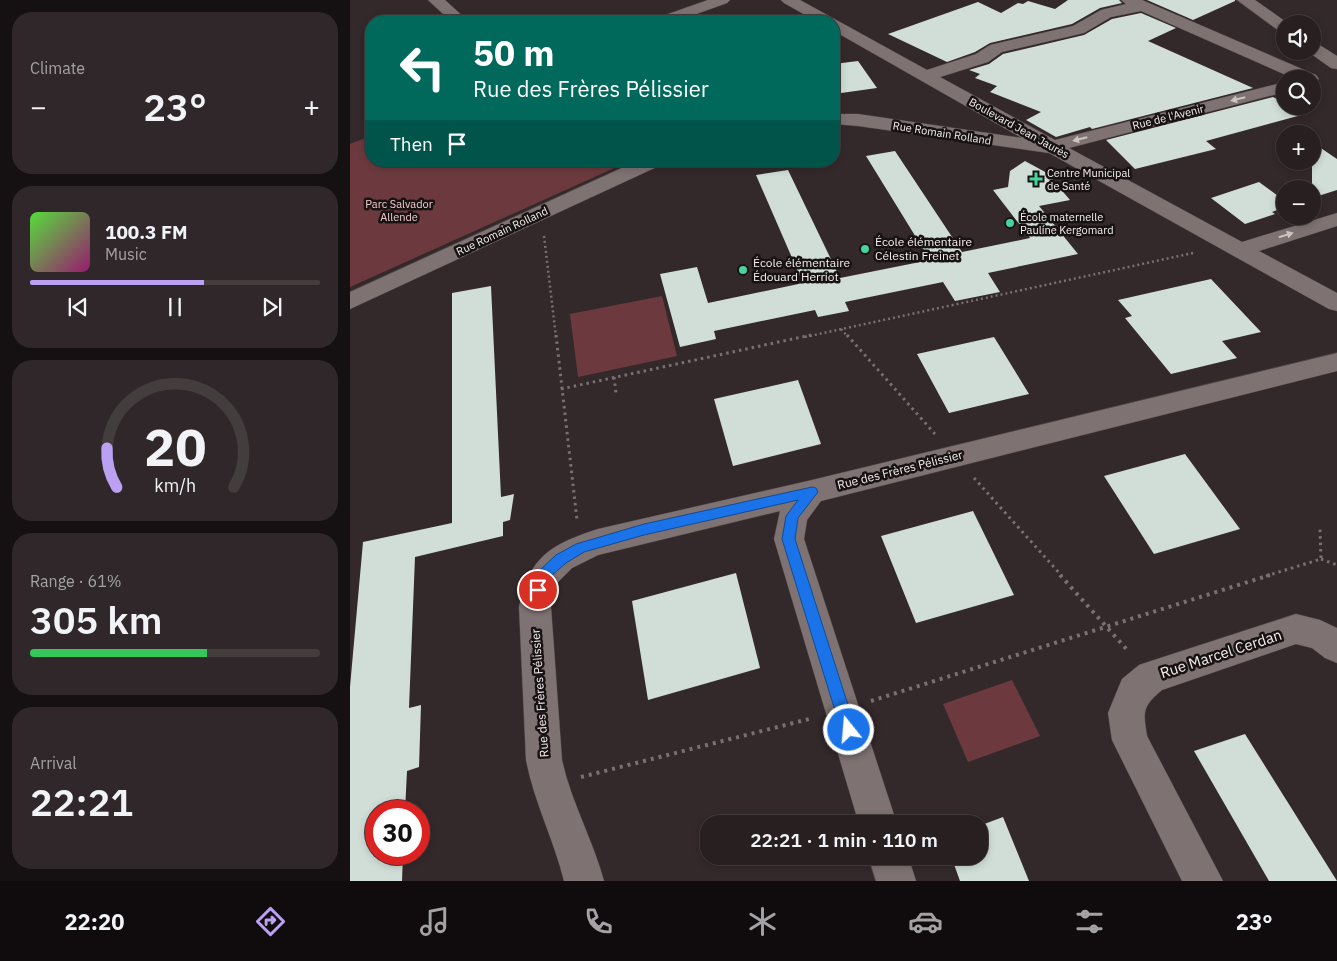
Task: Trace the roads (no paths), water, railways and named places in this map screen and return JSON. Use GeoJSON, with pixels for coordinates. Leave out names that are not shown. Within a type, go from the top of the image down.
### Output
{"type":"FeatureCollection","features":[{"type":"Feature","properties":{"kind":"street"},"geometry":{"type":"LineString","coordinates":[[436,0],[453,15]]}},
{"type":"Feature","properties":{"kind":"street"},"geometry":{"type":"LineString","coordinates":[[680,15],[722,0]]}},
{"type":"Feature","properties":{"kind":"street"},"geometry":{"type":"LineString","coordinates":[[789,0],[816,15]]}},
{"type":"Feature","properties":{"kind":"street"},"geometry":{"type":"LineString","coordinates":[[1245,0],[1276,22]]}},
{"type":"Feature","properties":{"kind":"street"},"geometry":{"type":"LineString","coordinates":[[926,76],[982,58],[996,48],[1078,30],[1088,26],[1106,13],[1135,3],[1290,70]]}},
{"type":"Feature","properties":{"kind":"street","name":"Boulevard Jean Jaurès"},"geometry":{"type":"LineString","coordinates":[[840,28],[1051,147],[1143,195],[1337,303]]}},
{"type":"Feature","properties":{"kind":"street"},"geometry":{"type":"LineString","coordinates":[[1321,53],[1337,64]]}},
{"type":"Feature","properties":{"kind":"street"},"geometry":{"type":"LineString","coordinates":[[1321,77],[1337,73]]}},
{"type":"Feature","properties":{"kind":"street","name":"Rue de l'Avenir"},"geometry":{"type":"LineString","coordinates":[[1051,147],[1276,89]]}},
{"type":"Feature","properties":{"kind":"street","name":"Rue Romain Rolland"},"geometry":{"type":"LineString","coordinates":[[840,119],[858,120],[984,140],[1051,147]]}},
{"type":"Feature","properties":{"kind":"street","name":"Rue Romain Rolland"},"geometry":{"type":"LineString","coordinates":[[350,301],[641,167]]}},
{"type":"Feature","properties":{"kind":"street"},"geometry":{"type":"LineString","coordinates":[[1239,250],[1337,219]]}},
{"type":"Feature","properties":{"kind":"street","name":"Rue des Frères Pélissier"},"geometry":{"type":"LineString","coordinates":[[584,881],[577,854],[549,785],[544,760],[535,607],[538,590],[546,573],[561,559],[580,548],[644,530],[812,492],[1337,362]]}},
{"type":"Feature","properties":{"kind":"street"},"geometry":{"type":"LineString","coordinates":[[812,492],[793,516],[789,539],[875,815]]}},
{"type":"Feature","properties":{"kind":"street","name":"Rue Marcel Cerdan"},"geometry":{"type":"LineString","coordinates":[[1203,881],[1130,740],[1126,712],[1134,691],[1151,677],[1296,629],[1320,635],[1337,647]]}},
{"type":"Feature","properties":{"kind":"street"},"geometry":{"type":"LineString","coordinates":[[891,865],[896,881]]}},
{"type":"Feature","properties":{"kind":"place","name":"Centre Municipal de Santé"},"geometry":{"type":"Point","coordinates":[1036,179]}},
{"type":"Feature","properties":{"kind":"place","name":"École maternelle Pauline Kergomard"},"geometry":{"type":"Point","coordinates":[1010,223]}},
{"type":"Feature","properties":{"kind":"place","name":"École élémentaire Célestin Freinet"},"geometry":{"type":"Point","coordinates":[865,249]}},
{"type":"Feature","properties":{"kind":"place","name":"École élémentaire Édouard Herriot"},"geometry":{"type":"Point","coordinates":[743,270]}},
{"type":"Feature","properties":{"kind":"park label","name":"Parc Salvador Allende"},"geometry":{"type":"Point","coordinates":[399,210]}}]}
